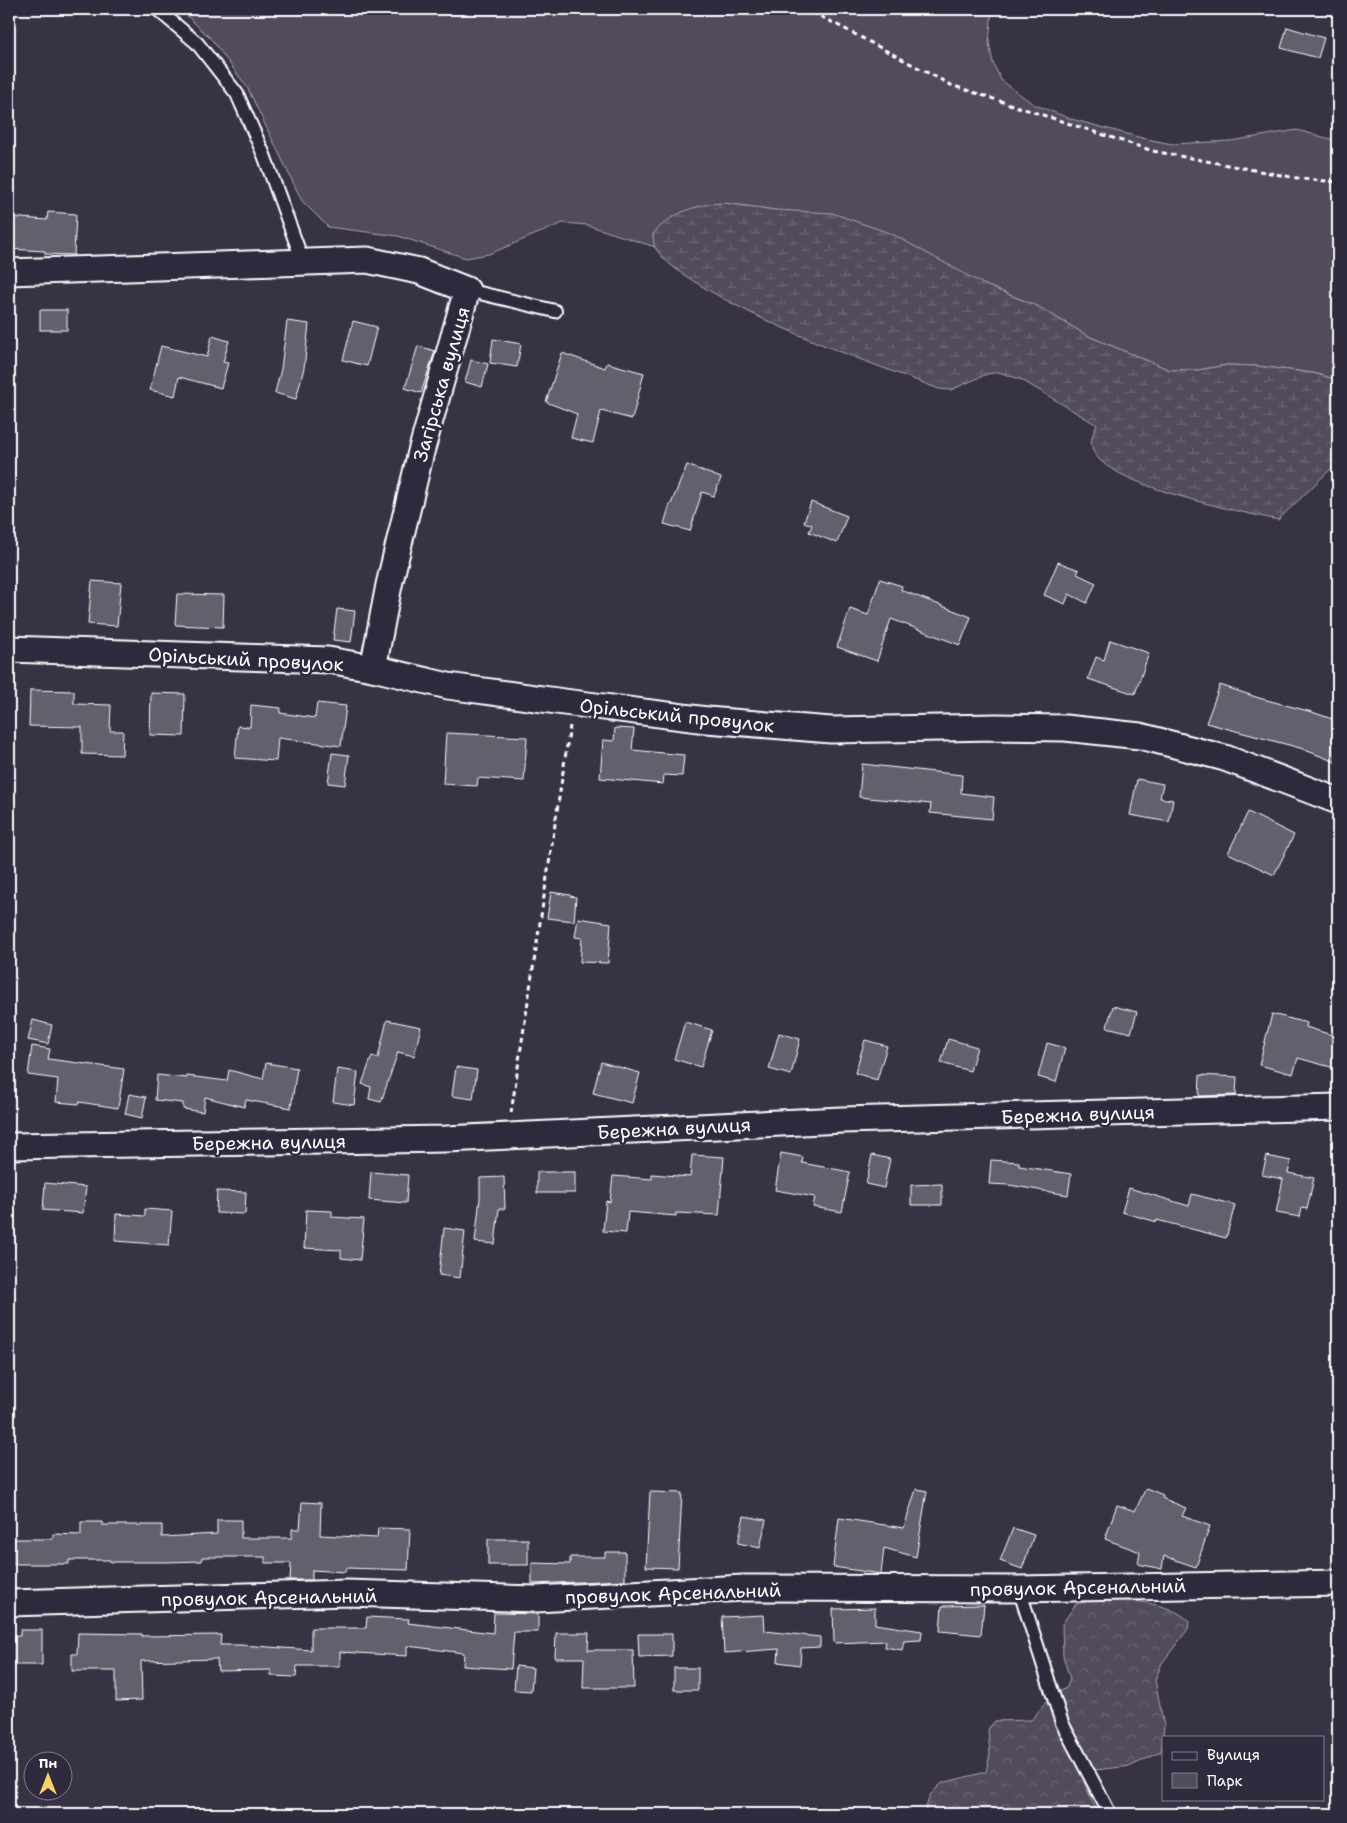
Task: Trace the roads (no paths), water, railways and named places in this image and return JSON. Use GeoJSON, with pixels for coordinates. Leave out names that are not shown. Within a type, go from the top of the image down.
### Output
{"type":"FeatureCollection","features":[{"type":"Feature","properties":{"kind":"street","name":"Загірська вулиця"},"geometry":{"type":"LineString","coordinates":[[9,272],[366,260],[419,271],[468,290],[420,452],[388,585],[373,668]]}},
{"type":"Feature","properties":{"kind":"street","name":"Орільський провулок"},"geometry":{"type":"LineString","coordinates":[[9,648],[328,660],[373,668],[448,686],[707,720],[831,730],[1065,728],[1140,736],[1225,758],[1338,801]]}},
{"type":"Feature","properties":{"kind":"street","name":"Бережна вулиця"},"geometry":{"type":"LineString","coordinates":[[9,1146],[446,1139],[842,1120],[1338,1107]]}},
{"type":"Feature","properties":{"kind":"street","name":"провулок Арсенальний"},"geometry":{"type":"LineString","coordinates":[[9,1603],[347,1594],[536,1599],[744,1588],[1019,1589],[1338,1583]]}},
{"type":"Feature","properties":{"kind":"lane"},"geometry":{"type":"LineString","coordinates":[[157,9],[197,43],[237,94],[264,155],[303,262]]}},
{"type":"Feature","properties":{"kind":"lane"},"geometry":{"type":"LineString","coordinates":[[468,290],[555,311]]}},
{"type":"Feature","properties":{"kind":"lane"},"geometry":{"type":"LineString","coordinates":[[1019,1589],[1062,1723],[1110,1814]]}}]}
